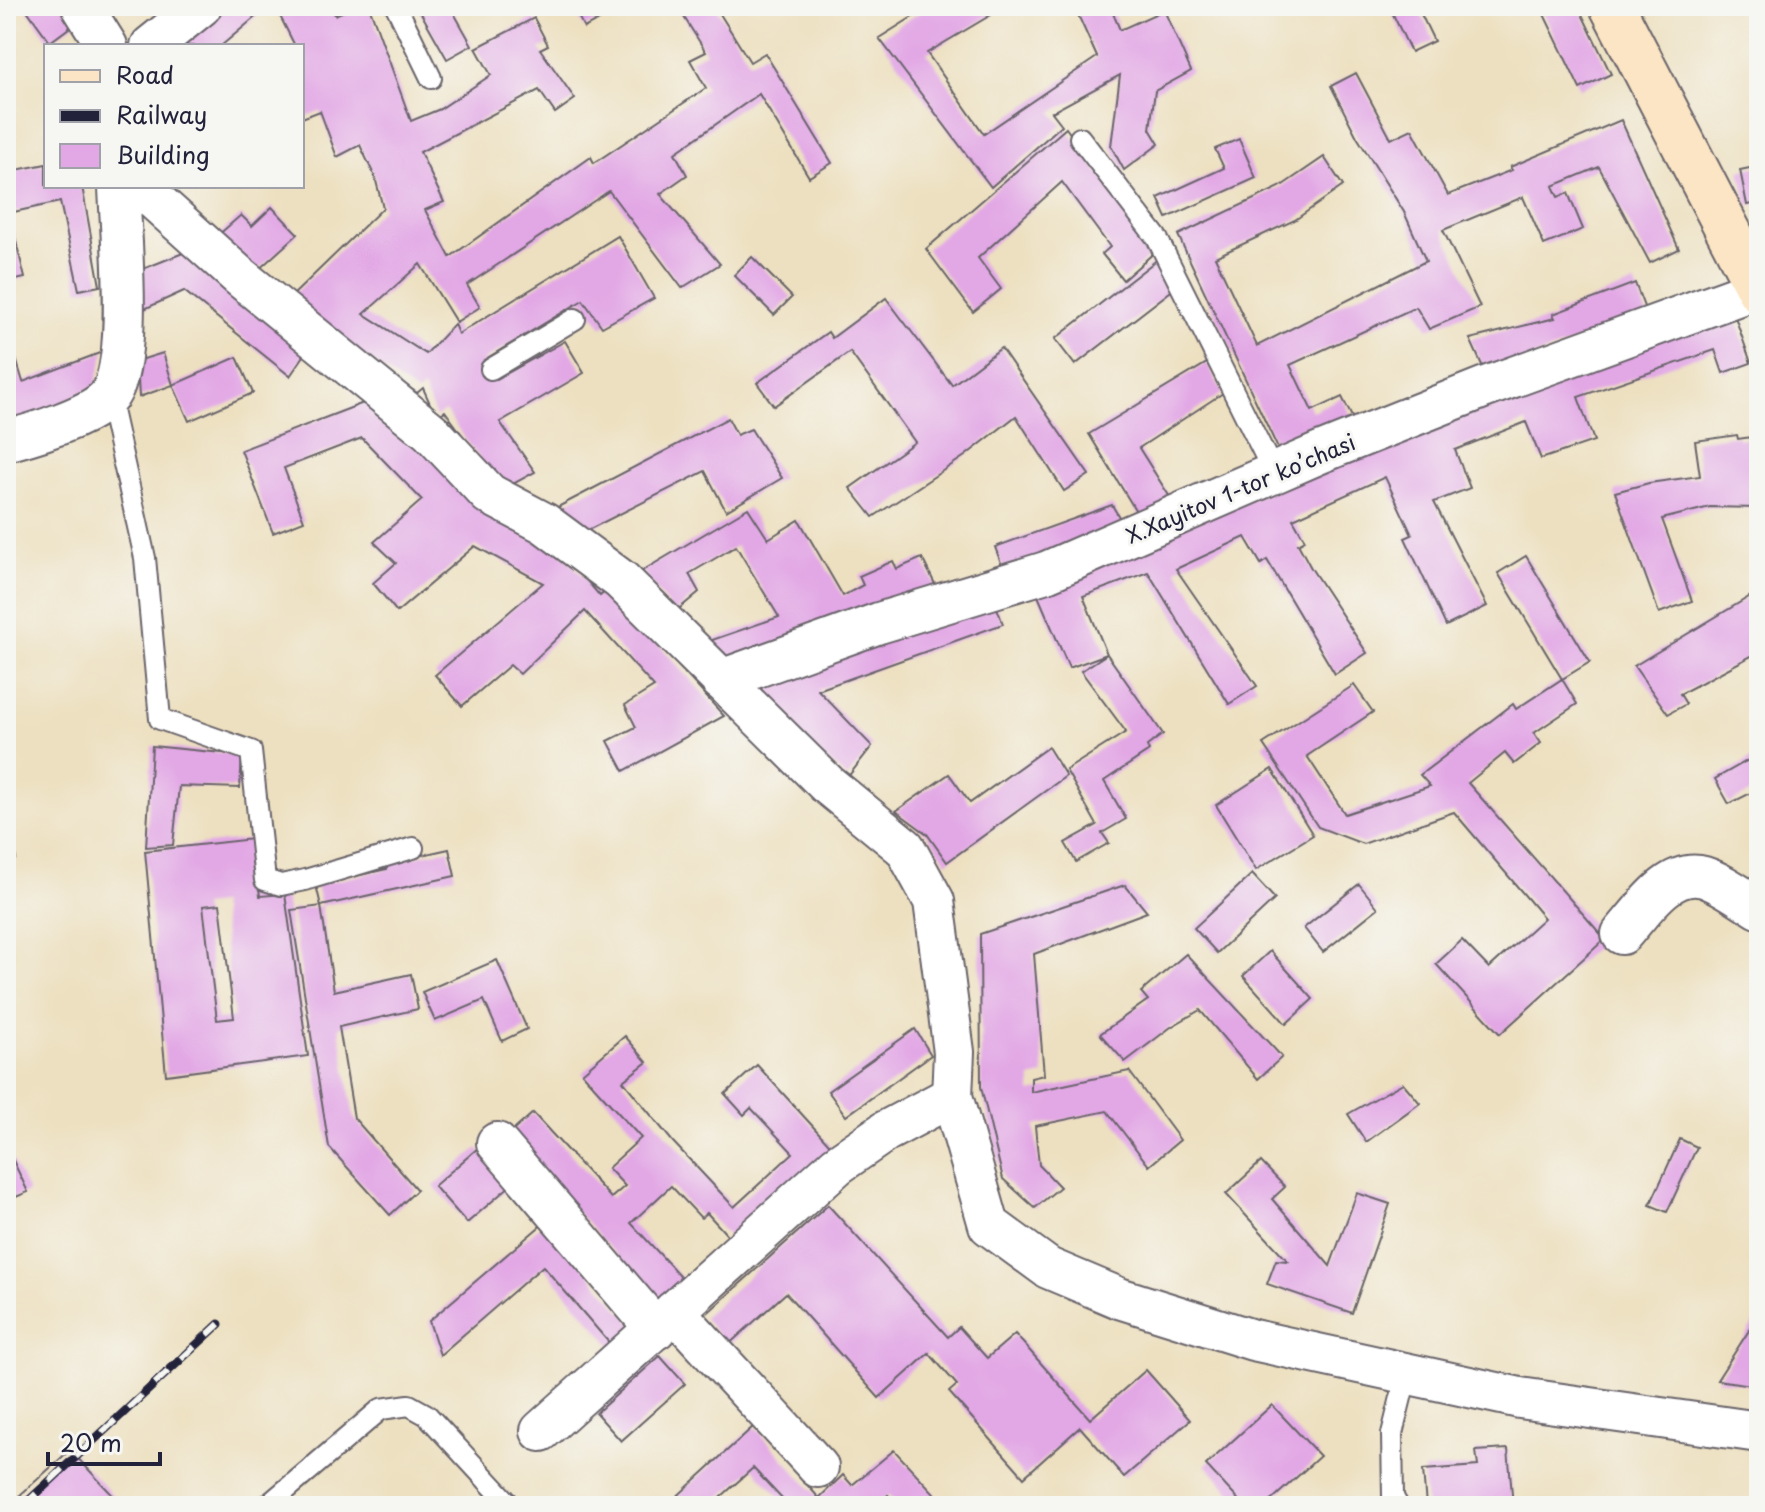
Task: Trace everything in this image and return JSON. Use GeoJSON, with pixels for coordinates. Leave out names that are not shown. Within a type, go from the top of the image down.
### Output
{"type":"FeatureCollection","features":[{"type":"Feature","properties":{"kind":"street"},"geometry":{"type":"LineString","coordinates":[[82,6],[106,44]]}},
{"type":"Feature","properties":{"kind":"street"},"geometry":{"type":"LineString","coordinates":[[154,44],[201,6]]}},
{"type":"Feature","properties":{"kind":"street"},"geometry":{"type":"LineString","coordinates":[[1612,6],[1759,289]]}},
{"type":"Feature","properties":{"kind":"street"},"geometry":{"type":"LineString","coordinates":[[6,441],[30,435],[93,409],[109,397],[119,374],[124,327],[119,188]]}},
{"type":"Feature","properties":{"kind":"street"},"geometry":{"type":"LineString","coordinates":[[141,188],[239,276],[420,410],[431,432],[489,494],[544,523],[621,580],[827,784],[905,848],[934,901],[954,1052],[952,1096],[989,1225],[1048,1268],[1119,1298],[1253,1340],[1520,1398],[1759,1432]]}},
{"type":"Feature","properties":{"kind":"street","name":"X.Xayitov 1-tor koʼchasi"},"geometry":{"type":"LineString","coordinates":[[721,680],[879,623],[1046,572],[1274,473],[1483,388],[1759,289]]}},
{"type":"Feature","properties":{"kind":"street"},"geometry":{"type":"LineString","coordinates":[[1622,934],[1668,885],[1681,876],[1704,877],[1759,908]]}},
{"type":"Feature","properties":{"kind":"street"},"geometry":{"type":"LineString","coordinates":[[541,1431],[837,1165],[886,1131],[952,1096]]}},
{"type":"Feature","properties":{"kind":"street"},"geometry":{"type":"LineString","coordinates":[[497,1143],[665,1320],[818,1467]]}},
{"type":"Feature","properties":{"kind":"lane"},"geometry":{"type":"LineString","coordinates":[[396,6],[431,78]]}},
{"type":"Feature","properties":{"kind":"lane"},"geometry":{"type":"LineString","coordinates":[[1080,138],[1157,238],[1274,473]]}},
{"type":"Feature","properties":{"kind":"lane"},"geometry":{"type":"LineString","coordinates":[[491,369],[575,319]]}},
{"type":"Feature","properties":{"kind":"lane"},"geometry":{"type":"LineString","coordinates":[[109,397],[145,558],[160,719],[251,751],[265,880],[281,885],[305,880],[413,848]]}},
{"type":"Feature","properties":{"kind":"lane"},"geometry":{"type":"LineString","coordinates":[[1398,1506],[1393,1497],[1392,1434],[1407,1373]]}},
{"type":"Feature","properties":{"kind":"lane"},"geometry":{"type":"LineString","coordinates":[[267,1506],[381,1409],[409,1405],[427,1415],[511,1506]]}},
{"type":"Feature","properties":{"kind":"building"},"geometry":{"type":"Polygon","coordinates":[[[24,6],[71,6],[81,19],[50,42],[24,6]]]}},
{"type":"Feature","properties":{"kind":"building"},"geometry":{"type":"Polygon","coordinates":[[[226,6],[275,6],[260,13],[223,44],[183,44],[226,6]]]}},
{"type":"Feature","properties":{"kind":"building"},"geometry":{"type":"Polygon","coordinates":[[[275,6],[331,6],[335,15],[356,6],[369,6],[411,121],[440,109],[491,75],[476,48],[534,18],[548,45],[540,49],[575,99],[555,113],[539,90],[420,152],[444,202],[425,210],[450,257],[591,157],[594,163],[706,88],[690,60],[706,52],[677,6],[715,6],[750,62],[765,53],[832,163],[809,177],[759,94],[675,153],[687,175],[660,194],[720,264],[682,288],[609,191],[467,285],[480,307],[456,322],[420,264],[364,314],[426,354],[454,324],[458,334],[618,236],[654,298],[602,327],[583,300],[484,360],[497,379],[565,341],[584,373],[500,422],[535,472],[502,490],[445,411],[436,417],[423,388],[417,393],[318,324],[289,299],[383,208],[375,177],[360,145],[337,157],[320,111],[304,117],[304,44],[294,44],[275,6]]]}},
{"type":"Feature","properties":{"kind":"building"},"geometry":{"type":"Polygon","coordinates":[[[417,6],[450,6],[472,45],[447,59],[417,6]]]}},
{"type":"Feature","properties":{"kind":"building"},"geometry":{"type":"Polygon","coordinates":[[[573,6],[625,6],[584,28],[573,6]]]}},
{"type":"Feature","properties":{"kind":"building"},"geometry":{"type":"Polygon","coordinates":[[[930,6],[1006,6],[927,53],[984,134],[1097,57],[1074,6],[1110,6],[1120,30],[1164,10],[1191,71],[1155,91],[1150,129],[1159,144],[1124,170],[1111,146],[1120,75],[1052,112],[1062,125],[991,187],[879,38],[930,6]]]}},
{"type":"Feature","properties":{"kind":"building"},"geometry":{"type":"Polygon","coordinates":[[[1389,6],[1433,6],[1420,12],[1434,41],[1411,52],[1389,6]]]}},
{"type":"Feature","properties":{"kind":"building"},"geometry":{"type":"Polygon","coordinates":[[[1540,6],[1578,6],[1611,74],[1580,89],[1540,6]]]}},
{"type":"Feature","properties":{"kind":"building"},"geometry":{"type":"Polygon","coordinates":[[[1356,73],[1391,139],[1412,129],[1448,195],[1512,170],[1510,167],[1621,120],[1679,249],[1650,263],[1599,167],[1553,186],[1558,197],[1568,193],[1583,229],[1544,245],[1523,197],[1443,230],[1480,307],[1429,329],[1416,307],[1290,365],[1312,411],[1342,397],[1353,419],[1280,453],[1178,235],[1280,187],[1324,157],[1343,186],[1295,220],[1215,257],[1257,346],[1426,261],[1404,212],[1357,137],[1331,86],[1356,73]]]}},
{"type":"Feature","properties":{"kind":"building"},"geometry":{"type":"Polygon","coordinates":[[[1066,128],[1156,251],[1123,280],[1102,254],[1110,247],[1062,182],[978,258],[1001,289],[973,312],[926,249],[1066,128]]]}},
{"type":"Feature","properties":{"kind":"building"},"geometry":{"type":"Polygon","coordinates":[[[1239,139],[1256,178],[1167,218],[1158,198],[1224,168],[1215,149],[1239,139]]]}},
{"type":"Feature","properties":{"kind":"building"},"geometry":{"type":"Polygon","coordinates":[[[44,164],[44,188],[82,188],[100,286],[79,290],[60,202],[9,213],[25,278],[6,282],[6,172],[44,164]]]}},
{"type":"Feature","properties":{"kind":"building"},"geometry":{"type":"Polygon","coordinates":[[[1759,166],[1759,203],[1747,205],[1740,170],[1759,166]]]}},
{"type":"Feature","properties":{"kind":"building"},"geometry":{"type":"Polygon","coordinates":[[[272,207],[298,234],[256,272],[216,237],[241,215],[252,226],[272,207]]]}},
{"type":"Feature","properties":{"kind":"building"},"geometry":{"type":"Polygon","coordinates":[[[188,251],[308,350],[290,376],[184,291],[140,311],[138,271],[188,251]]]}},
{"type":"Feature","properties":{"kind":"building"},"geometry":{"type":"Polygon","coordinates":[[[752,257],[792,297],[774,315],[734,275],[752,257]]]}},
{"type":"Feature","properties":{"kind":"building"},"geometry":{"type":"Polygon","coordinates":[[[1158,259],[1175,288],[1075,365],[1055,339],[1158,259]]]}},
{"type":"Feature","properties":{"kind":"building"},"geometry":{"type":"Polygon","coordinates":[[[1635,283],[1647,315],[1486,374],[1470,339],[1555,318],[1553,314],[1635,283]]]}},
{"type":"Feature","properties":{"kind":"building"},"geometry":{"type":"Polygon","coordinates":[[[886,298],[952,385],[1001,348],[1089,475],[1064,491],[1016,416],[965,456],[873,517],[850,488],[915,442],[850,352],[774,406],[757,383],[828,332],[832,338],[886,298]]]}},
{"type":"Feature","properties":{"kind":"building"},"geometry":{"type":"Polygon","coordinates":[[[1732,308],[1751,363],[1723,373],[1715,350],[1578,397],[1594,441],[1541,459],[1526,422],[1455,450],[1470,488],[1434,502],[1487,606],[1446,626],[1405,538],[1412,535],[1385,477],[1293,519],[1305,540],[1298,544],[1311,568],[1367,653],[1335,674],[1267,560],[1261,564],[1245,537],[1176,569],[1257,686],[1229,704],[1148,572],[1083,596],[1107,654],[1069,668],[1033,584],[1732,308]]]}},
{"type":"Feature","properties":{"kind":"building"},"geometry":{"type":"Polygon","coordinates":[[[6,325],[23,382],[105,351],[95,386],[34,417],[6,424],[6,325]]]}},
{"type":"Feature","properties":{"kind":"building"},"geometry":{"type":"Polygon","coordinates":[[[163,353],[173,385],[139,397],[137,361],[163,353]]]}},
{"type":"Feature","properties":{"kind":"building"},"geometry":{"type":"Polygon","coordinates":[[[237,357],[253,393],[189,421],[173,385],[237,357]]]}},
{"type":"Feature","properties":{"kind":"building"},"geometry":{"type":"Polygon","coordinates":[[[1207,363],[1223,393],[1139,448],[1173,502],[1142,521],[1089,434],[1207,363]]]}},
{"type":"Feature","properties":{"kind":"building"},"geometry":{"type":"Polygon","coordinates":[[[374,399],[567,558],[600,596],[608,589],[724,716],[624,771],[608,741],[636,727],[625,705],[654,687],[585,611],[520,674],[510,665],[462,706],[435,675],[543,583],[475,546],[397,612],[373,583],[396,563],[374,542],[422,500],[362,438],[284,468],[304,521],[273,533],[241,450],[374,399]]]}},
{"type":"Feature","properties":{"kind":"building"},"geometry":{"type":"Polygon","coordinates":[[[728,418],[737,435],[751,429],[782,478],[726,511],[705,471],[584,532],[554,509],[728,418]]]}},
{"type":"Feature","properties":{"kind":"building"},"geometry":{"type":"Polygon","coordinates":[[[1737,435],[1738,439],[1759,436],[1759,508],[1710,507],[1662,519],[1692,601],[1659,613],[1615,492],[1649,483],[1700,476],[1695,441],[1737,435]]]}},
{"type":"Feature","properties":{"kind":"building"},"geometry":{"type":"Polygon","coordinates":[[[1112,505],[1126,529],[1006,576],[995,547],[1112,505]]]}},
{"type":"Feature","properties":{"kind":"building"},"geometry":{"type":"Polygon","coordinates":[[[748,508],[768,539],[799,520],[843,596],[863,585],[859,576],[893,561],[897,569],[922,558],[937,588],[725,671],[712,640],[779,617],[736,546],[689,574],[699,592],[674,613],[642,571],[748,508]]]}},
{"type":"Feature","properties":{"kind":"building"},"geometry":{"type":"Polygon","coordinates":[[[1526,556],[1590,662],[1562,679],[1498,573],[1526,556]]]}},
{"type":"Feature","properties":{"kind":"building"},"geometry":{"type":"Polygon","coordinates":[[[1759,591],[1759,652],[1680,694],[1686,704],[1668,714],[1634,666],[1759,591]]]}},
{"type":"Feature","properties":{"kind":"building"},"geometry":{"type":"Polygon","coordinates":[[[991,592],[1003,624],[818,690],[872,746],[847,778],[741,682],[991,592]]]}},
{"type":"Feature","properties":{"kind":"building"},"geometry":{"type":"Polygon","coordinates":[[[1107,654],[1163,734],[1147,746],[1149,751],[1104,781],[1126,819],[1102,833],[1109,843],[1076,862],[1065,843],[1097,825],[1066,770],[1126,732],[1081,671],[1107,654]]]}},
{"type":"Feature","properties":{"kind":"building"},"geometry":{"type":"Polygon","coordinates":[[[1562,679],[1577,704],[1534,733],[1541,743],[1514,764],[1505,753],[1468,783],[1605,939],[1500,1034],[1436,964],[1462,940],[1489,968],[1544,918],[1454,812],[1363,844],[1318,827],[1263,744],[1354,685],[1373,712],[1307,756],[1345,814],[1430,786],[1420,775],[1513,704],[1516,709],[1562,679]]]}},
{"type":"Feature","properties":{"kind":"building"},"geometry":{"type":"Polygon","coordinates":[[[152,746],[242,755],[240,788],[179,786],[173,845],[146,847],[152,746]]]}},
{"type":"Feature","properties":{"kind":"building"},"geometry":{"type":"Polygon","coordinates":[[[1048,747],[1066,776],[947,862],[927,834],[896,811],[949,774],[970,803],[1048,747]]]}},
{"type":"Feature","properties":{"kind":"building"},"geometry":{"type":"Polygon","coordinates":[[[1759,754],[1759,789],[1729,804],[1715,779],[1759,754]]]}},
{"type":"Feature","properties":{"kind":"building"},"geometry":{"type":"Polygon","coordinates":[[[1272,769],[1313,835],[1256,870],[1216,805],[1272,769]]]}},
{"type":"Feature","properties":{"kind":"building"},"geometry":{"type":"Polygon","coordinates":[[[6,812],[16,859],[6,861],[6,812]]]}},
{"type":"Feature","properties":{"kind":"building"},"geometry":{"type":"Polygon","coordinates":[[[252,839],[260,896],[285,894],[308,1056],[166,1075],[145,851],[252,839]],[[220,904],[203,906],[217,1020],[234,1018],[220,904]]]}},
{"type":"Feature","properties":{"kind":"building"},"geometry":{"type":"Polygon","coordinates":[[[449,849],[455,876],[321,906],[316,885],[387,869],[386,863],[449,849]]]}},
{"type":"Feature","properties":{"kind":"building"},"geometry":{"type":"Polygon","coordinates":[[[1252,874],[1275,899],[1217,953],[1194,928],[1252,874]]]}},
{"type":"Feature","properties":{"kind":"building"},"geometry":{"type":"Polygon","coordinates":[[[1359,884],[1378,908],[1323,952],[1304,928],[1359,884]]]}},
{"type":"Feature","properties":{"kind":"building"},"geometry":{"type":"Polygon","coordinates":[[[1125,885],[1147,912],[1034,954],[1044,1075],[1031,1078],[1031,1092],[1129,1071],[1180,1140],[1149,1166],[1107,1111],[1035,1126],[1039,1165],[1060,1187],[1035,1208],[1003,1179],[981,1087],[980,934],[1125,885]]]}},
{"type":"Feature","properties":{"kind":"building"},"geometry":{"type":"Polygon","coordinates":[[[321,906],[334,991],[411,974],[418,1009],[339,1027],[354,1118],[417,1190],[390,1215],[329,1147],[291,910],[321,906]]]}},
{"type":"Feature","properties":{"kind":"building"},"geometry":{"type":"Polygon","coordinates":[[[1270,951],[1313,999],[1286,1024],[1243,976],[1270,951]]]}},
{"type":"Feature","properties":{"kind":"building"},"geometry":{"type":"Polygon","coordinates":[[[1186,954],[1282,1057],[1258,1079],[1200,1010],[1171,1027],[1125,1062],[1100,1034],[1148,1000],[1141,992],[1186,954]]]}},
{"type":"Feature","properties":{"kind":"building"},"geometry":{"type":"Polygon","coordinates":[[[497,960],[527,1029],[502,1041],[484,1000],[435,1021],[422,992],[497,960]]]}},
{"type":"Feature","properties":{"kind":"building"},"geometry":{"type":"Polygon","coordinates":[[[915,1029],[931,1055],[846,1116],[828,1091],[915,1029]]]}},
{"type":"Feature","properties":{"kind":"building"},"geometry":{"type":"Polygon","coordinates":[[[625,1036],[647,1062],[623,1081],[673,1142],[734,1207],[793,1153],[751,1108],[744,1115],[725,1094],[757,1065],[838,1154],[737,1246],[707,1213],[701,1218],[671,1186],[631,1223],[692,1289],[668,1311],[507,1136],[533,1113],[611,1198],[625,1186],[608,1168],[641,1138],[582,1073],[625,1036]]]}},
{"type":"Feature","properties":{"kind":"building"},"geometry":{"type":"Polygon","coordinates":[[[1403,1083],[1420,1103],[1366,1142],[1348,1114],[1403,1083]]]}},
{"type":"Feature","properties":{"kind":"building"},"geometry":{"type":"Polygon","coordinates":[[[1680,1139],[1697,1147],[1667,1212],[1650,1205],[1680,1139]]]}},
{"type":"Feature","properties":{"kind":"building"},"geometry":{"type":"Polygon","coordinates":[[[478,1148],[511,1185],[467,1223],[434,1186],[478,1148]]]}},
{"type":"Feature","properties":{"kind":"building"},"geometry":{"type":"Polygon","coordinates":[[[9,1152],[28,1192],[6,1201],[6,1153],[9,1152]]]}},
{"type":"Feature","properties":{"kind":"building"},"geometry":{"type":"Polygon","coordinates":[[[1261,1162],[1285,1187],[1272,1199],[1330,1266],[1357,1193],[1390,1204],[1352,1313],[1267,1284],[1276,1260],[1288,1261],[1226,1194],[1261,1162]]]}},
{"type":"Feature","properties":{"kind":"building"},"geometry":{"type":"Polygon","coordinates":[[[828,1205],[948,1337],[959,1327],[987,1358],[1015,1334],[1090,1419],[1146,1370],[1190,1420],[1124,1477],[1080,1427],[1024,1477],[949,1392],[957,1385],[929,1353],[879,1398],[786,1293],[727,1346],[703,1317],[828,1205]]]}},
{"type":"Feature","properties":{"kind":"building"},"geometry":{"type":"Polygon","coordinates":[[[545,1222],[641,1334],[618,1353],[543,1266],[440,1355],[429,1321],[545,1222]]]}},
{"type":"Feature","properties":{"kind":"building"},"geometry":{"type":"Polygon","coordinates":[[[1759,1315],[1759,1386],[1717,1380],[1759,1315]]]}},
{"type":"Feature","properties":{"kind":"building"},"geometry":{"type":"Polygon","coordinates":[[[660,1356],[685,1384],[621,1441],[596,1413],[660,1356]]]}},
{"type":"Feature","properties":{"kind":"building"},"geometry":{"type":"Polygon","coordinates":[[[1272,1405],[1320,1456],[1265,1506],[1244,1506],[1206,1465],[1272,1405]]]}},
{"type":"Feature","properties":{"kind":"building"},"geometry":{"type":"Polygon","coordinates":[[[754,1426],[819,1498],[843,1475],[852,1485],[894,1450],[946,1506],[898,1506],[888,1495],[876,1506],[779,1506],[784,1501],[753,1468],[711,1506],[677,1506],[672,1501],[754,1426]]]}},
{"type":"Feature","properties":{"kind":"building"},"geometry":{"type":"Polygon","coordinates":[[[1508,1449],[1513,1506],[1426,1506],[1423,1470],[1478,1466],[1476,1451],[1508,1449]]]}},
{"type":"Feature","properties":{"kind":"building"},"geometry":{"type":"Polygon","coordinates":[[[70,1450],[123,1506],[8,1506],[70,1450]]]}},
{"type":"Feature","properties":{"kind":"railway"},"geometry":{"type":"LineString","coordinates":[[23,1506],[219,1324]]}}]}
